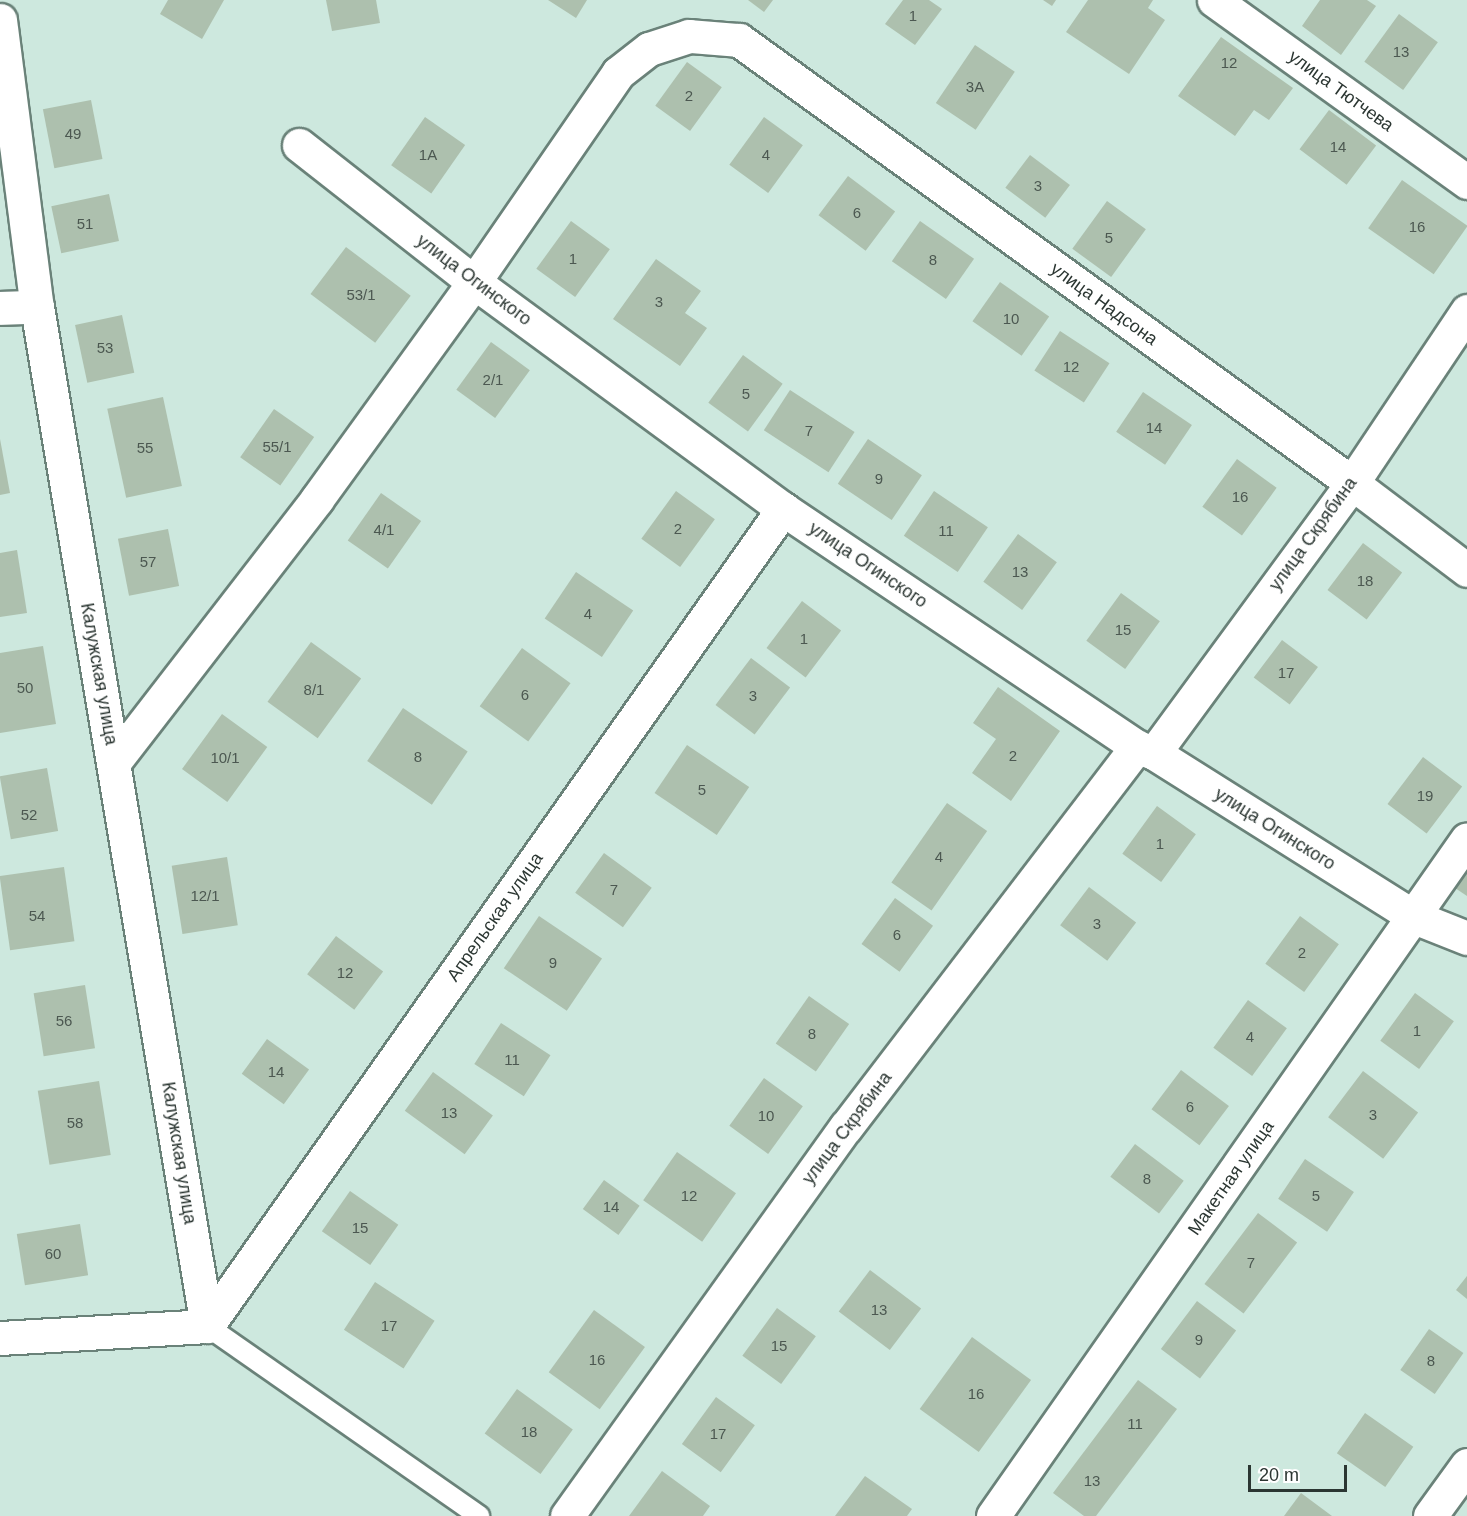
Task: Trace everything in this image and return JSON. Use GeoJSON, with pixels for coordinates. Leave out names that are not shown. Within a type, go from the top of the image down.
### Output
{"type":"FeatureCollection","features":[{"type":"Feature","properties":{"kind":"street","name":"улица Тютчева"},"geometry":{"type":"LineString","coordinates":[[1214,0],[1467,182]]}},
{"type":"Feature","properties":{"kind":"street","name":"Калужская улица"},"geometry":{"type":"LineString","coordinates":[[0,20],[37,307],[207,1326]]}},
{"type":"Feature","properties":{"kind":"street","name":"улица Надсона"},"geometry":{"type":"LineString","coordinates":[[474,282],[618,73],[649,49],[689,36],[739,40],[1352,483],[1467,570]]}},
{"type":"Feature","properties":{"kind":"street","name":"улица Огинского"},"geometry":{"type":"LineString","coordinates":[[299,145],[474,282],[783,508],[1145,750],[1414,917],[1467,938]]}},
{"type":"Feature","properties":{"kind":"street"},"geometry":{"type":"LineString","coordinates":[[114,762],[317,499],[474,282]]}},
{"type":"Feature","properties":{"kind":"street"},"geometry":{"type":"LineString","coordinates":[[0,308],[37,307]]}},
{"type":"Feature","properties":{"kind":"street","name":"улица Скрябина"},"geometry":{"type":"LineString","coordinates":[[567,1516],[846,1127],[1145,750],[1352,483],[1467,312]]}},
{"type":"Feature","properties":{"kind":"street","name":"Апрельская улица"},"geometry":{"type":"LineString","coordinates":[[207,1326],[783,508]]}},
{"type":"Feature","properties":{"kind":"street","name":"Макетная улица"},"geometry":{"type":"LineString","coordinates":[[993,1516],[1414,917],[1467,838]]}},
{"type":"Feature","properties":{"kind":"street"},"geometry":{"type":"LineString","coordinates":[[0,1338],[207,1326]]}},
{"type":"Feature","properties":{"kind":"street"},"geometry":{"type":"LineString","coordinates":[[1430,1516],[1467,1465]]}},
{"type":"Feature","properties":{"kind":"lane"},"geometry":{"type":"LineString","coordinates":[[207,1326],[479,1516]]}},
{"type":"Feature","properties":{"kind":"building"},"geometry":{"type":"Polygon","coordinates":[[[168,0],[224,0],[202,39],[160,14],[168,0]]]}},
{"type":"Feature","properties":{"kind":"building"},"geometry":{"type":"Polygon","coordinates":[[[326,0],[376,0],[380,23],[332,31],[326,0]]]}},
{"type":"Feature","properties":{"kind":"building"},"geometry":{"type":"Polygon","coordinates":[[[548,0],[587,0],[576,18],[548,0]]]}},
{"type":"Feature","properties":{"kind":"building"},"geometry":{"type":"Polygon","coordinates":[[[748,0],[773,0],[764,12],[748,0]]]}},
{"type":"Feature","properties":{"kind":"building"},"geometry":{"type":"Polygon","coordinates":[[[903,0],[929,0],[942,9],[915,45],[885,24],[903,0]]]}},
{"type":"Feature","properties":{"kind":"building"},"geometry":{"type":"Polygon","coordinates":[[[1043,0],[1056,0],[1052,6],[1043,0]]]}},
{"type":"Feature","properties":{"kind":"building"},"geometry":{"type":"Polygon","coordinates":[[[1088,0],[1153,0],[1148,8],[1165,20],[1129,74],[1066,32],[1088,0]]]}},
{"type":"Feature","properties":{"kind":"building"},"geometry":{"type":"Polygon","coordinates":[[[1320,0],[1367,0],[1376,6],[1341,55],[1302,26],[1320,0]]]}},
{"type":"Feature","properties":{"kind":"building"},"geometry":{"type":"Polygon","coordinates":[[[1399,14],[1438,42],[1403,90],[1364,62],[1399,14]]]}},
{"type":"Feature","properties":{"kind":"building"},"geometry":{"type":"Polygon","coordinates":[[[1221,37],[1293,88],[1269,120],[1254,110],[1235,136],[1178,96],[1221,37]]]}},
{"type":"Feature","properties":{"kind":"building"},"geometry":{"type":"Polygon","coordinates":[[[975,45],[1015,72],[976,130],[936,103],[975,45]]]}},
{"type":"Feature","properties":{"kind":"building"},"geometry":{"type":"Polygon","coordinates":[[[687,62],[722,87],[690,131],[655,106],[687,62]]]}},
{"type":"Feature","properties":{"kind":"building"},"geometry":{"type":"Polygon","coordinates":[[[91,100],[102,159],[54,168],[43,109],[91,100]]]}},
{"type":"Feature","properties":{"kind":"building"},"geometry":{"type":"Polygon","coordinates":[[[1329,110],[1376,146],[1347,185],[1300,149],[1329,110]]]}},
{"type":"Feature","properties":{"kind":"building"},"geometry":{"type":"Polygon","coordinates":[[[425,117],[465,145],[431,193],[391,165],[425,117]]]}},
{"type":"Feature","properties":{"kind":"building"},"geometry":{"type":"Polygon","coordinates":[[[764,117],[803,145],[768,193],[729,165],[764,117]]]}},
{"type":"Feature","properties":{"kind":"building"},"geometry":{"type":"Polygon","coordinates":[[[1030,155],[1070,185],[1045,218],[1005,188],[1030,155]]]}},
{"type":"Feature","properties":{"kind":"building"},"geometry":{"type":"Polygon","coordinates":[[[848,176],[895,212],[866,251],[819,215],[848,176]]]}},
{"type":"Feature","properties":{"kind":"building"},"geometry":{"type":"Polygon","coordinates":[[[1402,180],[1467,226],[1434,274],[1368,228],[1402,180]]]}},
{"type":"Feature","properties":{"kind":"building"},"geometry":{"type":"Polygon","coordinates":[[[109,194],[119,241],[61,253],[51,206],[109,194]]]}},
{"type":"Feature","properties":{"kind":"building"},"geometry":{"type":"Polygon","coordinates":[[[1107,201],[1146,229],[1111,277],[1072,249],[1107,201]]]}},
{"type":"Feature","properties":{"kind":"building"},"geometry":{"type":"Polygon","coordinates":[[[571,221],[610,249],[575,297],[536,269],[571,221]]]}},
{"type":"Feature","properties":{"kind":"building"},"geometry":{"type":"Polygon","coordinates":[[[920,221],[974,259],[946,299],[892,261],[920,221]]]}},
{"type":"Feature","properties":{"kind":"building"},"geometry":{"type":"Polygon","coordinates":[[[346,247],[411,296],[375,343],[310,294],[346,247]]]}},
{"type":"Feature","properties":{"kind":"building"},"geometry":{"type":"Polygon","coordinates":[[[656,259],[701,291],[685,313],[707,328],[680,366],[613,319],[656,259]]]}},
{"type":"Feature","properties":{"kind":"building"},"geometry":{"type":"Polygon","coordinates":[[[1000,282],[1049,316],[1022,356],[972,321],[1000,282]]]}},
{"type":"Feature","properties":{"kind":"building"},"geometry":{"type":"Polygon","coordinates":[[[122,315],[134,373],[87,383],[75,325],[122,315]]]}},
{"type":"Feature","properties":{"kind":"building"},"geometry":{"type":"Polygon","coordinates":[[[1060,331],[1109,363],[1084,403],[1034,370],[1060,331]]]}},
{"type":"Feature","properties":{"kind":"building"},"geometry":{"type":"Polygon","coordinates":[[[491,342],[530,370],[495,418],[456,390],[491,342]]]}},
{"type":"Feature","properties":{"kind":"building"},"geometry":{"type":"Polygon","coordinates":[[[743,355],[783,384],[748,432],[708,403],[743,355]]]}},
{"type":"Feature","properties":{"kind":"building"},"geometry":{"type":"Polygon","coordinates":[[[790,390],[855,432],[828,472],[764,430],[790,390]]]}},
{"type":"Feature","properties":{"kind":"building"},"geometry":{"type":"Polygon","coordinates":[[[1143,392],[1192,425],[1165,465],[1116,432],[1143,392]]]}},
{"type":"Feature","properties":{"kind":"building"},"geometry":{"type":"Polygon","coordinates":[[[163,397],[182,486],[126,498],[107,409],[163,397]]]}},
{"type":"Feature","properties":{"kind":"building"},"geometry":{"type":"Polygon","coordinates":[[[274,409],[314,437],[280,485],[240,457],[274,409]]]}},
{"type":"Feature","properties":{"kind":"building"},"geometry":{"type":"Polygon","coordinates":[[[0,439],[10,493],[0,495],[0,439]]]}},
{"type":"Feature","properties":{"kind":"building"},"geometry":{"type":"Polygon","coordinates":[[[868,439],[922,475],[892,520],[838,484],[868,439]]]}},
{"type":"Feature","properties":{"kind":"building"},"geometry":{"type":"Polygon","coordinates":[[[1237,459],[1277,488],[1242,536],[1202,507],[1237,459]]]}},
{"type":"Feature","properties":{"kind":"building"},"geometry":{"type":"Polygon","coordinates":[[[676,491],[715,519],[680,567],[641,539],[676,491]]]}},
{"type":"Feature","properties":{"kind":"building"},"geometry":{"type":"Polygon","coordinates":[[[934,491],[988,527],[958,572],[904,536],[934,491]]]}},
{"type":"Feature","properties":{"kind":"building"},"geometry":{"type":"Polygon","coordinates":[[[381,493],[421,521],[388,569],[348,541],[381,493]]]}},
{"type":"Feature","properties":{"kind":"building"},"geometry":{"type":"Polygon","coordinates":[[[168,529],[179,586],[129,596],[118,539],[168,529]]]}},
{"type":"Feature","properties":{"kind":"building"},"geometry":{"type":"Polygon","coordinates":[[[1018,534],[1057,562],[1022,610],[983,582],[1018,534]]]}},
{"type":"Feature","properties":{"kind":"building"},"geometry":{"type":"Polygon","coordinates":[[[1363,543],[1402,572],[1367,620],[1327,590],[1363,543]]]}},
{"type":"Feature","properties":{"kind":"building"},"geometry":{"type":"Polygon","coordinates":[[[17,550],[27,613],[0,617],[0,553],[17,550]]]}},
{"type":"Feature","properties":{"kind":"building"},"geometry":{"type":"Polygon","coordinates":[[[576,572],[633,611],[602,657],[545,618],[576,572]]]}},
{"type":"Feature","properties":{"kind":"building"},"geometry":{"type":"Polygon","coordinates":[[[1121,593],[1160,621],[1125,669],[1086,641],[1121,593]]]}},
{"type":"Feature","properties":{"kind":"building"},"geometry":{"type":"Polygon","coordinates":[[[802,601],[841,630],[806,678],[766,648],[802,601]]]}},
{"type":"Feature","properties":{"kind":"building"},"geometry":{"type":"Polygon","coordinates":[[[1282,640],[1318,667],[1290,705],[1254,678],[1282,640]]]}},
{"type":"Feature","properties":{"kind":"building"},"geometry":{"type":"Polygon","coordinates":[[[311,642],[361,678],[318,738],[268,702],[311,642]]]}},
{"type":"Feature","properties":{"kind":"building"},"geometry":{"type":"Polygon","coordinates":[[[43,646],[56,724],[0,733],[0,653],[43,646]]]}},
{"type":"Feature","properties":{"kind":"building"},"geometry":{"type":"Polygon","coordinates":[[[522,648],[571,683],[528,742],[480,706],[522,648]]]}},
{"type":"Feature","properties":{"kind":"building"},"geometry":{"type":"Polygon","coordinates":[[[751,658],[790,687],[755,735],[715,705],[751,658]]]}},
{"type":"Feature","properties":{"kind":"building"},"geometry":{"type":"Polygon","coordinates":[[[998,687],[1060,731],[1011,801],[972,773],[996,739],[973,723],[998,687]]]}},
{"type":"Feature","properties":{"kind":"building"},"geometry":{"type":"Polygon","coordinates":[[[403,708],[468,752],[432,805],[367,761],[403,708]]]}},
{"type":"Feature","properties":{"kind":"building"},"geometry":{"type":"Polygon","coordinates":[[[222,714],[267,747],[227,802],[182,769],[222,714]]]}},
{"type":"Feature","properties":{"kind":"building"},"geometry":{"type":"Polygon","coordinates":[[[687,745],[749,787],[717,835],[655,793],[687,745]]]}},
{"type":"Feature","properties":{"kind":"building"},"geometry":{"type":"Polygon","coordinates":[[[1423,757],[1462,786],[1427,834],[1387,804],[1423,757]]]}},
{"type":"Feature","properties":{"kind":"building"},"geometry":{"type":"Polygon","coordinates":[[[47,768],[58,831],[11,839],[0,776],[47,768]]]}},
{"type":"Feature","properties":{"kind":"building"},"geometry":{"type":"Polygon","coordinates":[[[947,803],[987,831],[932,911],[891,882],[947,803]]]}},
{"type":"Feature","properties":{"kind":"building"},"geometry":{"type":"Polygon","coordinates":[[[1157,806],[1196,834],[1161,882],[1122,854],[1157,806]]]}},
{"type":"Feature","properties":{"kind":"building"},"geometry":{"type":"Polygon","coordinates":[[[604,853],[652,888],[623,927],[575,893],[604,853]]]}},
{"type":"Feature","properties":{"kind":"building"},"geometry":{"type":"Polygon","coordinates":[[[227,857],[238,925],[182,934],[172,866],[227,857]]]}},
{"type":"Feature","properties":{"kind":"building"},"geometry":{"type":"Polygon","coordinates":[[[1467,865],[1467,896],[1452,886],[1467,865]]]}},
{"type":"Feature","properties":{"kind":"building"},"geometry":{"type":"Polygon","coordinates":[[[64,867],[74,941],[10,950],[0,876],[64,867]]]}},
{"type":"Feature","properties":{"kind":"building"},"geometry":{"type":"Polygon","coordinates":[[[1089,887],[1136,923],[1107,961],[1060,925],[1089,887]]]}},
{"type":"Feature","properties":{"kind":"building"},"geometry":{"type":"Polygon","coordinates":[[[895,898],[933,926],[900,972],[861,944],[895,898]]]}},
{"type":"Feature","properties":{"kind":"building"},"geometry":{"type":"Polygon","coordinates":[[[539,916],[602,958],[567,1011],[504,968],[539,916]]]}},
{"type":"Feature","properties":{"kind":"building"},"geometry":{"type":"Polygon","coordinates":[[[1300,916],[1339,944],[1304,992],[1265,964],[1300,916]]]}},
{"type":"Feature","properties":{"kind":"building"},"geometry":{"type":"Polygon","coordinates":[[[336,936],[383,972],[354,1010],[307,974],[336,936]]]}},
{"type":"Feature","properties":{"kind":"building"},"geometry":{"type":"Polygon","coordinates":[[[85,985],[95,1048],[44,1056],[34,993],[85,985]]]}},
{"type":"Feature","properties":{"kind":"building"},"geometry":{"type":"Polygon","coordinates":[[[1415,993],[1454,1021],[1419,1069],[1380,1041],[1415,993]]]}},
{"type":"Feature","properties":{"kind":"building"},"geometry":{"type":"Polygon","coordinates":[[[809,996],[849,1024],[816,1072],[776,1044],[809,996]]]}},
{"type":"Feature","properties":{"kind":"building"},"geometry":{"type":"Polygon","coordinates":[[[1248,1000],[1287,1028],[1252,1076],[1213,1048],[1248,1000]]]}},
{"type":"Feature","properties":{"kind":"building"},"geometry":{"type":"Polygon","coordinates":[[[501,1023],[550,1055],[524,1096],[474,1064],[501,1023]]]}},
{"type":"Feature","properties":{"kind":"building"},"geometry":{"type":"Polygon","coordinates":[[[267,1039],[309,1070],[284,1104],[242,1074],[267,1039]]]}},
{"type":"Feature","properties":{"kind":"building"},"geometry":{"type":"Polygon","coordinates":[[[1181,1070],[1229,1106],[1199,1145],[1152,1109],[1181,1070]]]}},
{"type":"Feature","properties":{"kind":"building"},"geometry":{"type":"Polygon","coordinates":[[[1363,1071],[1418,1113],[1383,1159],[1328,1117],[1363,1071]]]}},
{"type":"Feature","properties":{"kind":"building"},"geometry":{"type":"Polygon","coordinates":[[[433,1072],[493,1115],[465,1154],[405,1111],[433,1072]]]}},
{"type":"Feature","properties":{"kind":"building"},"geometry":{"type":"Polygon","coordinates":[[[764,1078],[803,1106],[768,1154],[729,1126],[764,1078]]]}},
{"type":"Feature","properties":{"kind":"building"},"geometry":{"type":"Polygon","coordinates":[[[99,1081],[111,1155],[49,1165],[38,1091],[99,1081]]]}},
{"type":"Feature","properties":{"kind":"building"},"geometry":{"type":"Polygon","coordinates":[[[1135,1144],[1184,1181],[1159,1213],[1110,1177],[1135,1144]]]}},
{"type":"Feature","properties":{"kind":"building"},"geometry":{"type":"Polygon","coordinates":[[[677,1152],[736,1193],[702,1242],[643,1200],[677,1152]]]}},
{"type":"Feature","properties":{"kind":"building"},"geometry":{"type":"Polygon","coordinates":[[[1305,1159],[1354,1192],[1327,1232],[1278,1199],[1305,1159]]]}},
{"type":"Feature","properties":{"kind":"building"},"geometry":{"type":"Polygon","coordinates":[[[604,1180],[640,1206],[618,1235],[583,1209],[604,1180]]]}},
{"type":"Feature","properties":{"kind":"building"},"geometry":{"type":"Polygon","coordinates":[[[350,1191],[398,1225],[370,1265],[322,1231],[350,1191]]]}},
{"type":"Feature","properties":{"kind":"building"},"geometry":{"type":"Polygon","coordinates":[[[1258,1213],[1297,1242],[1244,1314],[1204,1284],[1258,1213]]]}},
{"type":"Feature","properties":{"kind":"building"},"geometry":{"type":"Polygon","coordinates":[[[80,1224],[88,1275],[25,1285],[17,1234],[80,1224]]]}},
{"type":"Feature","properties":{"kind":"building"},"geometry":{"type":"Polygon","coordinates":[[[870,1270],[921,1309],[890,1350],[839,1312],[870,1270]]]}},
{"type":"Feature","properties":{"kind":"building"},"geometry":{"type":"Polygon","coordinates":[[[1467,1276],[1467,1299],[1456,1290],[1467,1276]]]}},
{"type":"Feature","properties":{"kind":"building"},"geometry":{"type":"Polygon","coordinates":[[[375,1282],[435,1321],[404,1368],[344,1330],[375,1282]]]}},
{"type":"Feature","properties":{"kind":"building"},"geometry":{"type":"Polygon","coordinates":[[[1197,1301],[1236,1330],[1200,1378],[1161,1349],[1197,1301]]]}},
{"type":"Feature","properties":{"kind":"building"},"geometry":{"type":"Polygon","coordinates":[[[777,1308],[816,1336],[781,1384],[742,1356],[777,1308]]]}},
{"type":"Feature","properties":{"kind":"building"},"geometry":{"type":"Polygon","coordinates":[[[594,1310],[645,1347],[600,1409],[549,1372],[594,1310]]]}},
{"type":"Feature","properties":{"kind":"building"},"geometry":{"type":"Polygon","coordinates":[[[1429,1329],[1463,1353],[1435,1394],[1400,1370],[1429,1329]]]}},
{"type":"Feature","properties":{"kind":"building"},"geometry":{"type":"Polygon","coordinates":[[[972,1337],[1031,1380],[979,1452],[920,1409],[972,1337]]]}},
{"type":"Feature","properties":{"kind":"building"},"geometry":{"type":"Polygon","coordinates":[[[1138,1380],[1177,1409],[1096,1516],[1084,1516],[1053,1493],[1138,1380]]]}},
{"type":"Feature","properties":{"kind":"building"},"geometry":{"type":"Polygon","coordinates":[[[517,1389],[573,1430],[540,1474],[485,1433],[517,1389]]]}},
{"type":"Feature","properties":{"kind":"building"},"geometry":{"type":"Polygon","coordinates":[[[716,1397],[755,1425],[721,1472],[682,1444],[716,1397]]]}},
{"type":"Feature","properties":{"kind":"building"},"geometry":{"type":"Polygon","coordinates":[[[1365,1413],[1413,1447],[1385,1487],[1337,1453],[1365,1413]]]}},
{"type":"Feature","properties":{"kind":"building"},"geometry":{"type":"Polygon","coordinates":[[[662,1471],[710,1506],[703,1516],[629,1516],[662,1471]]]}},
{"type":"Feature","properties":{"kind":"building"},"geometry":{"type":"Polygon","coordinates":[[[865,1476],[912,1509],[907,1516],[835,1516],[865,1476]]]}},
{"type":"Feature","properties":{"kind":"building"},"geometry":{"type":"Polygon","coordinates":[[[1301,1493],[1332,1516],[1284,1516],[1301,1493]]]}}]}
